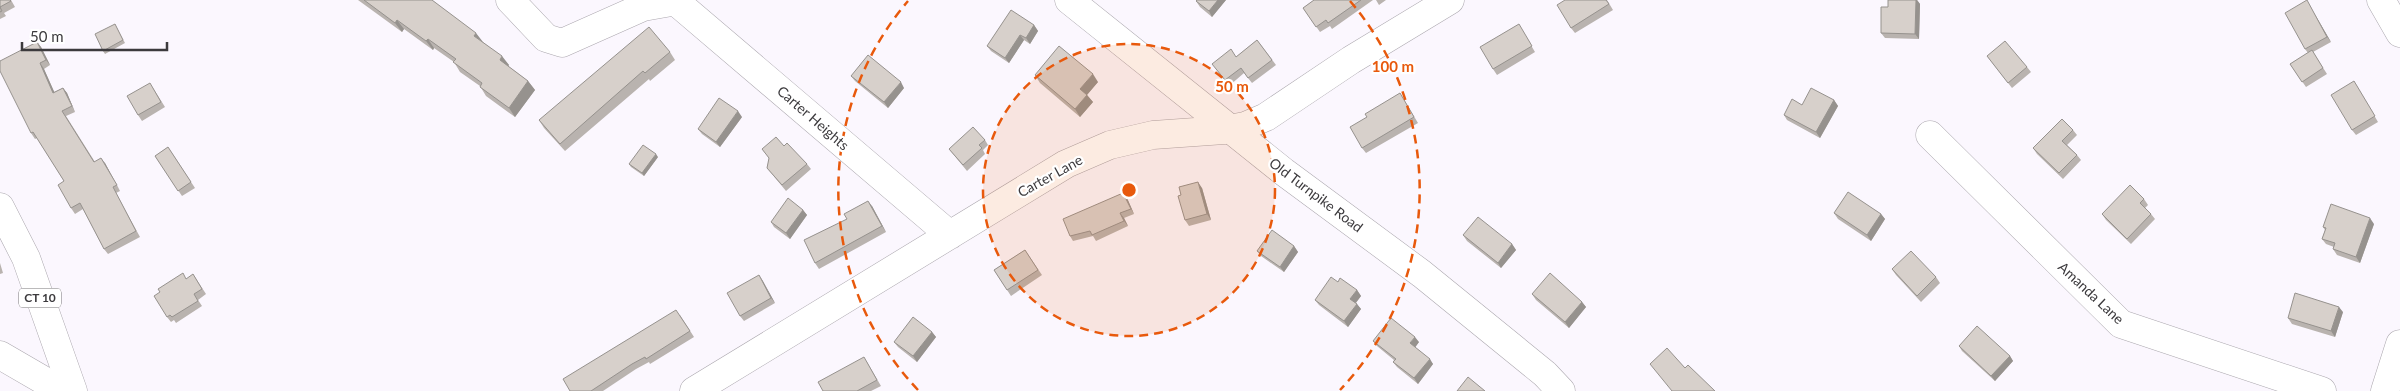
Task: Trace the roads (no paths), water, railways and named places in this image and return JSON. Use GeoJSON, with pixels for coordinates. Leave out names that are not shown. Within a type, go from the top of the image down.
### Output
{"type":"FeatureCollection","features":[{"type":"Feature","properties":{"kind":"main road","name":"Carter Heights"},"geometry":{"type":"LineString","coordinates":[[510,0],[546,38],[562,43],[643,7],[676,1],[950,235]]}},
{"type":"Feature","properties":{"kind":"main road","name":"Carter Lane"},"geometry":{"type":"LineString","coordinates":[[694,391],[1066,164],[1110,145],[1153,135],[1245,126],[1266,117],[1351,60],[1450,0]]}},
{"type":"Feature","properties":{"kind":"main road"},"geometry":{"type":"LineString","coordinates":[[2381,0],[2400,34]]}},
{"type":"Feature","properties":{"kind":"main road","name":"Old Turnpike Road"},"geometry":{"type":"LineString","coordinates":[[1070,1],[1229,129],[1422,274],[1546,374],[1561,391]]}},
{"type":"Feature","properties":{"kind":"main road","name":"Amanda Lane"},"geometry":{"type":"LineString","coordinates":[[1930,136],[2121,324],[2322,391]]}},
{"type":"Feature","properties":{"kind":"main road","name":"CT 10"},"geometry":{"type":"LineString","coordinates":[[0,207],[26,258],[73,391]]}},
{"type":"Feature","properties":{"kind":"main road"},"geometry":{"type":"LineString","coordinates":[[2385,391],[2400,344]]}},
{"type":"Feature","properties":{"kind":"main road"},"geometry":{"type":"LineString","coordinates":[[0,355],[62,391]]}}]}
